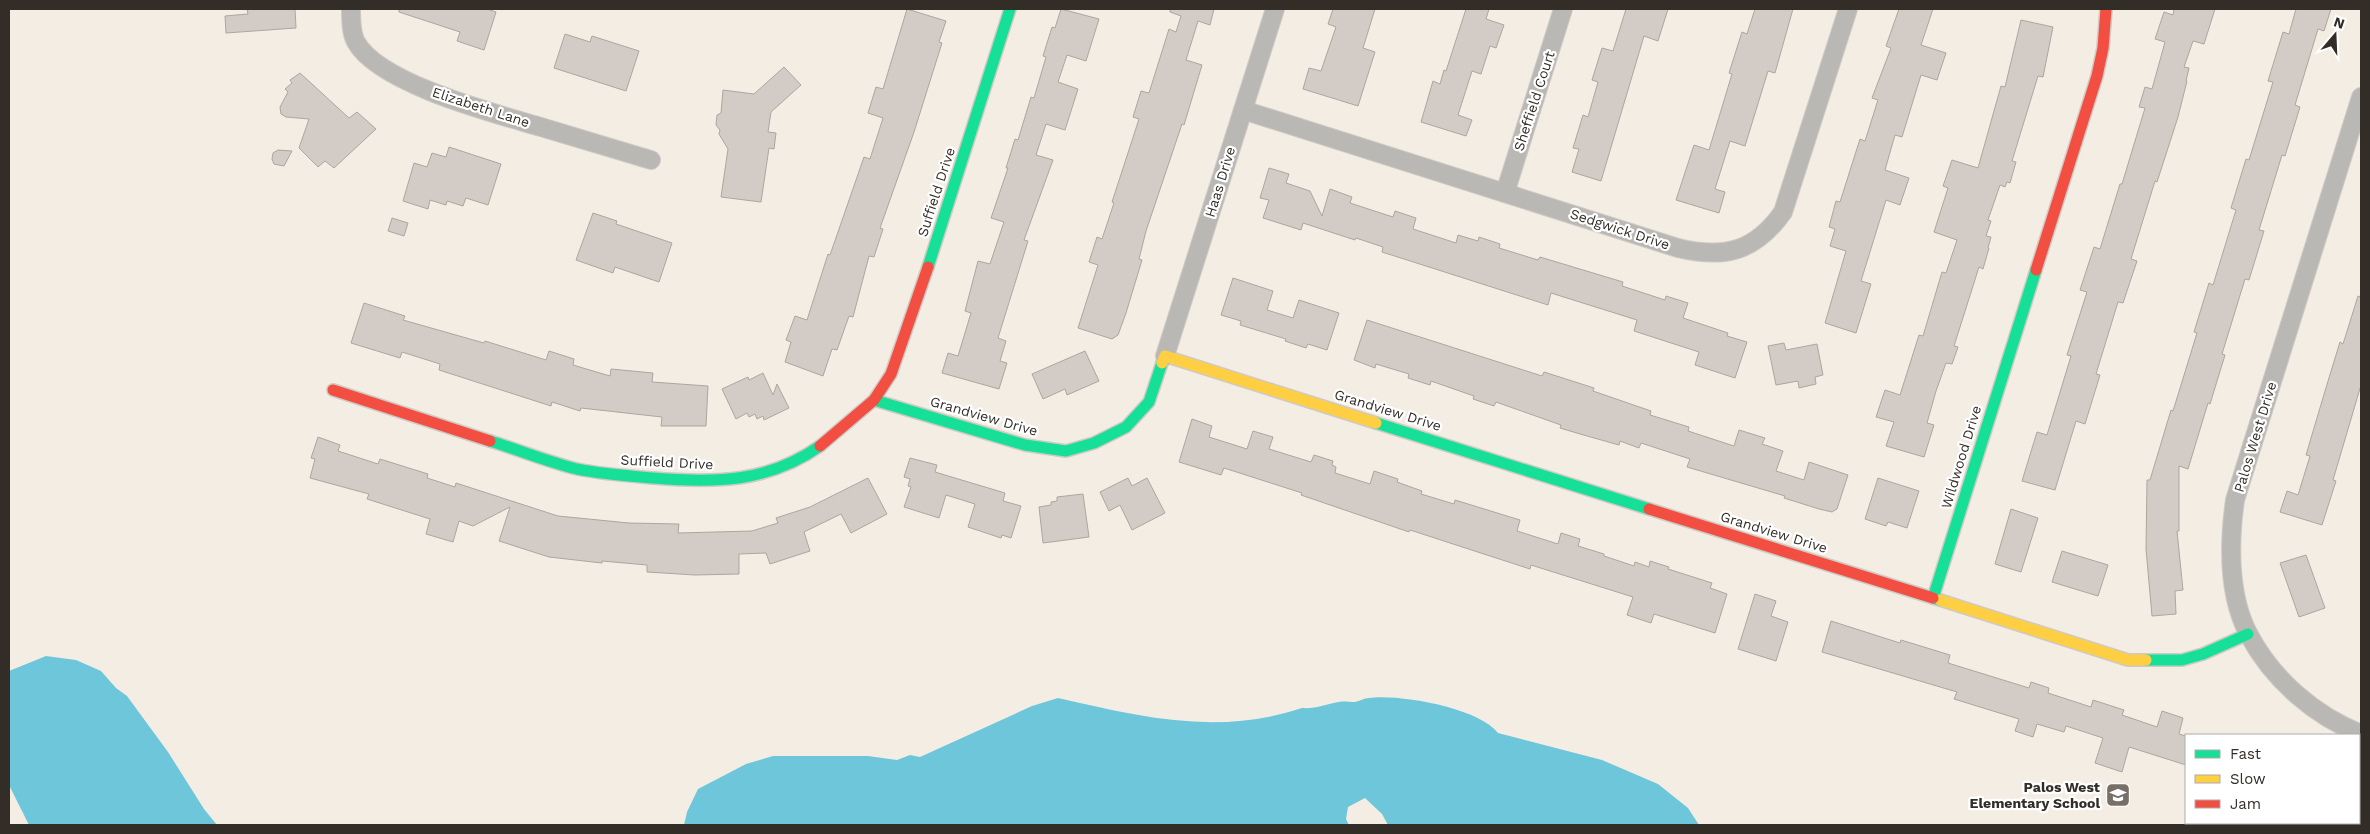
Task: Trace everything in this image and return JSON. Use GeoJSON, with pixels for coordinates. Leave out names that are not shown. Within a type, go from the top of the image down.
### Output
{"type":"FeatureCollection","features":[{"type":"Feature","properties":{"kind":"street","name":"Elizabeth Lane"},"geometry":{"type":"LineString","coordinates":[[351,9],[351,21],[356,42],[372,59],[396,75],[443,98],[651,160]]}},
{"type":"Feature","properties":{"kind":"street","name":"Suffield Drive"},"geometry":{"type":"LineString","coordinates":[[332,390],[577,469],[636,477],[705,482],[758,475],[801,459],[836,435],[874,400],[891,374],[904,340],[1010,9]]}},
{"type":"Feature","properties":{"kind":"street","name":"Haas Drive"},"geometry":{"type":"LineString","coordinates":[[1165,356],[1275,9]]}},
{"type":"Feature","properties":{"kind":"street","name":"Sheffield Court"},"geometry":{"type":"LineString","coordinates":[[1505,193],[1563,9]]}},
{"type":"Feature","properties":{"kind":"street","name":"Sedgwick Drive"},"geometry":{"type":"LineString","coordinates":[[1243,110],[1678,248],[1716,254],[1736,251],[1764,234],[1783,212],[1848,9]]}},
{"type":"Feature","properties":{"kind":"street","name":"Wildwood Drive"},"geometry":{"type":"LineString","coordinates":[[1933,598],[2097,76],[2104,40],[2106,9]]}},
{"type":"Feature","properties":{"kind":"street","name":"Palos West Drive"},"geometry":{"type":"LineString","coordinates":[[2361,97],[2235,500],[2231,556],[2238,604],[2248,634],[2265,660],[2286,684],[2312,707],[2340,726],[2361,734]]}},
{"type":"Feature","properties":{"kind":"street","name":"Grandview Drive"},"geometry":{"type":"LineString","coordinates":[[874,400],[1025,445],[1066,451],[1094,443],[1126,427],[1149,402],[1165,356],[1933,598]]}},
{"type":"Feature","properties":{"kind":"street"},"geometry":{"type":"LineString","coordinates":[[1933,598],[2128,660],[2182,660],[2203,654],[2248,634]]}},
{"type":"Feature","properties":{"kind":"water"},"geometry":{"type":"Polygon","coordinates":[[[46,656],[76,660],[101,671],[116,688],[127,696],[168,752],[204,809],[217,825],[29,825],[9,785],[9,671],[46,656]]]}},
{"type":"Feature","properties":{"kind":"water"},"geometry":{"type":"Polygon","coordinates":[[[1058,698],[1150,717],[1210,722],[1240,721],[1302,708],[1341,702],[1355,702],[1367,698],[1400,698],[1418,701],[1474,716],[1488,724],[1498,733],[1602,760],[1658,784],[1688,808],[1699,825],[1388,825],[1382,814],[1365,798],[1348,807],[1346,819],[1349,825],[684,825],[687,812],[698,789],[746,764],[773,756],[868,756],[897,760],[910,755],[920,757],[1032,706],[1058,698]]]}},
{"type":"Feature","properties":{"kind":"building"},"geometry":{"type":"Polygon","coordinates":[[[247,9],[295,9],[296,28],[226,33],[225,16],[248,14],[247,9]]]}},
{"type":"Feature","properties":{"kind":"building"},"geometry":{"type":"Polygon","coordinates":[[[399,9],[487,9],[496,12],[484,50],[457,41],[460,32],[399,12],[399,9]]]}},
{"type":"Feature","properties":{"kind":"building"},"geometry":{"type":"Polygon","coordinates":[[[907,9],[946,21],[939,42],[942,43],[914,132],[880,228],[883,229],[874,257],[869,256],[853,317],[849,316],[837,350],[832,349],[823,376],[785,362],[791,342],[786,340],[795,316],[807,320],[828,254],[830,255],[864,157],[870,159],[883,118],[868,113],[876,87],[883,89],[907,9]]]}},
{"type":"Feature","properties":{"kind":"building"},"geometry":{"type":"Polygon","coordinates":[[[1061,9],[1099,19],[1086,61],[1067,55],[1058,82],[1078,89],[1065,130],[1046,124],[1036,155],[1053,160],[1024,240],[1028,241],[998,338],[1006,341],[1000,361],[1007,363],[999,389],[942,373],[948,353],[958,356],[971,313],[965,311],[978,261],[990,264],[1004,222],[991,218],[1008,168],[1006,168],[1015,139],[1018,140],[1031,97],[1034,98],[1046,57],[1043,56],[1052,27],[1055,28],[1061,9]]]}},
{"type":"Feature","properties":{"kind":"building"},"geometry":{"type":"Polygon","coordinates":[[[1170,9],[1214,9],[1210,25],[1198,21],[1186,60],[1202,65],[1184,125],[1182,124],[1146,231],[1139,259],[1142,260],[1126,313],[1118,335],[1112,339],[1078,328],[1098,265],[1089,262],[1097,237],[1102,239],[1114,203],[1112,202],[1139,119],[1133,117],[1141,91],[1149,93],[1169,29],[1176,32],[1181,16],[1170,12],[1170,9]]]}},
{"type":"Feature","properties":{"kind":"building"},"geometry":{"type":"Polygon","coordinates":[[[1333,9],[1375,9],[1363,48],[1375,52],[1358,106],[1303,89],[1309,68],[1321,71],[1336,27],[1328,24],[1333,9]]]}},
{"type":"Feature","properties":{"kind":"building"},"geometry":{"type":"Polygon","coordinates":[[[1466,9],[1489,9],[1486,19],[1504,25],[1496,48],[1490,46],[1481,74],[1472,71],[1458,115],[1472,120],[1466,136],[1421,122],[1433,81],[1440,84],[1444,70],[1446,71],[1466,9]]]}},
{"type":"Feature","properties":{"kind":"building"},"geometry":{"type":"Polygon","coordinates":[[[1626,9],[1668,9],[1658,41],[1644,36],[1601,181],[1572,172],[1579,149],[1573,148],[1583,115],[1588,117],[1598,82],[1592,80],[1602,48],[1613,51],[1626,9]]]}},
{"type":"Feature","properties":{"kind":"building"},"geometry":{"type":"Polygon","coordinates":[[[1755,9],[1793,9],[1775,73],[1768,71],[1745,146],[1730,141],[1715,189],[1725,192],[1719,213],[1676,200],[1694,145],[1709,150],[1732,74],[1729,73],[1742,32],[1747,34],[1755,9]]]}},
{"type":"Feature","properties":{"kind":"building"},"geometry":{"type":"Polygon","coordinates":[[[1899,9],[1933,9],[1921,45],[1946,53],[1937,80],[1921,75],[1902,137],[1895,135],[1885,170],[1909,178],[1900,205],[1886,200],[1861,281],[1871,284],[1856,333],[1825,323],[1846,251],[1830,246],[1835,229],[1829,227],[1836,201],[1840,202],[1860,139],[1865,141],[1878,100],[1872,98],[1891,48],[1886,46],[1899,9]]]}},
{"type":"Feature","properties":{"kind":"building"},"geometry":{"type":"Polygon","coordinates":[[[2174,9],[2215,9],[2204,44],[2193,41],[2184,67],[2189,68],[2178,117],[2157,182],[2155,181],[2131,259],[2137,261],[2123,303],[2118,302],[2096,374],[2100,375],[2085,424],[2076,421],[2055,490],[2022,481],[2037,432],[2047,435],[2071,356],[2067,355],[2087,292],[2080,290],[2094,247],[2100,249],[2120,184],[2122,184],[2145,108],[2139,107],[2145,87],[2152,89],[2165,42],[2155,39],[2164,12],[2173,15],[2174,9]]]}},
{"type":"Feature","properties":{"kind":"building"},"geometry":{"type":"Polygon","coordinates":[[[2296,9],[2331,9],[2324,31],[2318,29],[2295,105],[2300,107],[2285,156],[2282,155],[2259,230],[2264,231],[2249,280],[2245,279],[2222,354],[2225,355],[2210,404],[2208,403],[2188,469],[2179,466],[2179,531],[2177,531],[2183,590],[2175,591],[2176,614],[2152,616],[2146,549],[2147,480],[2150,480],[2171,410],[2173,411],[2197,333],[2194,332],[2209,283],[2213,285],[2236,210],[2231,208],[2246,159],[2249,160],[2273,82],[2268,81],[2283,32],[2289,34],[2296,9]]]}},
{"type":"Feature","properties":{"kind":"building"},"geometry":{"type":"Polygon","coordinates":[[[2021,20],[2053,27],[2043,77],[2038,76],[2012,161],[2016,162],[2010,183],[2007,182],[2005,187],[2000,185],[1988,220],[1991,221],[1986,236],[1991,237],[1989,248],[1983,269],[1979,267],[1954,346],[1958,347],[1952,364],[1946,363],[1936,391],[1927,423],[1934,425],[1924,457],[1886,446],[1894,422],[1876,417],[1885,390],[1900,395],[1919,335],[1923,336],[1942,272],[1946,273],[1957,240],[1934,232],[1948,188],[1943,186],[1952,160],[1978,168],[2001,86],[2005,87],[2021,20]]]}},
{"type":"Feature","properties":{"kind":"building"},"geometry":{"type":"Polygon","coordinates":[[[565,34],[590,42],[592,36],[639,51],[626,91],[554,68],[565,34]]]}},
{"type":"Feature","properties":{"kind":"building"},"geometry":{"type":"Polygon","coordinates":[[[784,67],[801,85],[771,112],[768,132],[776,133],[774,149],[769,148],[761,202],[721,197],[728,149],[716,125],[717,115],[721,113],[723,90],[754,94],[784,67]]]}},
{"type":"Feature","properties":{"kind":"building"},"geometry":{"type":"Polygon","coordinates":[[[300,73],[349,118],[357,112],[376,129],[334,168],[325,161],[318,167],[299,148],[309,119],[286,117],[281,114],[280,107],[288,92],[285,89],[292,83],[290,80],[300,73]]]}},
{"type":"Feature","properties":{"kind":"building"},"geometry":{"type":"Polygon","coordinates":[[[449,147],[501,164],[488,205],[466,198],[463,206],[447,201],[446,205],[430,200],[428,209],[403,201],[414,163],[427,167],[432,153],[446,157],[449,147]]]}},
{"type":"Feature","properties":{"kind":"building"},"geometry":{"type":"Polygon","coordinates":[[[278,150],[292,151],[284,166],[274,164],[272,159],[273,153],[278,150]]]}},
{"type":"Feature","properties":{"kind":"building"},"geometry":{"type":"Polygon","coordinates":[[[1269,168],[1289,174],[1286,183],[1310,191],[1322,216],[1330,189],[1352,197],[1350,203],[1393,217],[1395,211],[1416,218],[1413,229],[1456,243],[1458,235],[1478,241],[1479,237],[1500,244],[1499,248],[1538,260],[1540,257],[1623,282],[1622,286],[1665,300],[1666,296],[1688,303],[1683,318],[1728,333],[1727,336],[1747,342],[1735,378],[1695,365],[1699,352],[1634,331],[1637,320],[1551,293],[1548,305],[1382,252],[1383,247],[1356,238],[1355,240],[1303,223],[1301,230],[1263,218],[1269,200],[1260,198],[1269,168]]]}},
{"type":"Feature","properties":{"kind":"building"},"geometry":{"type":"Polygon","coordinates":[[[593,213],[617,221],[616,224],[672,243],[659,282],[615,267],[613,273],[576,260],[593,213]]]}},
{"type":"Feature","properties":{"kind":"building"},"geometry":{"type":"Polygon","coordinates":[[[392,218],[408,223],[404,236],[388,231],[392,218]]]}},
{"type":"Feature","properties":{"kind":"building"},"geometry":{"type":"Polygon","coordinates":[[[1233,278],[1273,291],[1267,310],[1293,318],[1299,300],[1339,313],[1327,350],[1308,344],[1306,348],[1285,341],[1286,339],[1240,325],[1241,321],[1221,315],[1233,278]]]}},
{"type":"Feature","properties":{"kind":"building"},"geometry":{"type":"Polygon","coordinates":[[[2358,296],[2361,297],[2361,385],[2333,480],[2336,481],[2322,525],[2280,512],[2287,491],[2298,495],[2310,456],[2306,455],[2325,391],[2340,342],[2343,344],[2358,296]]]}},
{"type":"Feature","properties":{"kind":"building"},"geometry":{"type":"Polygon","coordinates":[[[364,303],[405,316],[403,320],[484,343],[485,341],[546,360],[549,351],[574,359],[573,365],[610,376],[611,369],[653,373],[652,382],[708,386],[706,426],[661,426],[662,417],[581,408],[580,411],[552,402],[551,406],[439,370],[440,364],[402,352],[400,358],[351,343],[364,303]]]}},
{"type":"Feature","properties":{"kind":"building"},"geometry":{"type":"Polygon","coordinates":[[[1367,320],[1542,376],[1544,372],[1594,388],[1593,391],[1651,411],[1650,415],[1689,427],[1688,431],[1734,446],[1739,430],[1765,438],[1762,444],[1783,451],[1776,471],[1804,480],[1809,462],[1848,475],[1837,509],[1832,512],[1819,509],[1784,498],[1785,496],[1687,467],[1690,459],[1641,443],[1639,448],[1620,441],[1619,445],[1580,434],[1560,428],[1561,425],[1496,402],[1494,406],[1473,399],[1474,396],[1431,381],[1430,385],[1408,378],[1409,374],[1376,364],[1375,368],[1354,360],[1367,320]]]}},
{"type":"Feature","properties":{"kind":"building"},"geometry":{"type":"Polygon","coordinates":[[[1784,343],[1786,350],[1817,344],[1823,375],[1815,377],[1816,384],[1799,388],[1798,381],[1776,385],[1768,346],[1784,343]]]}},
{"type":"Feature","properties":{"kind":"building"},"geometry":{"type":"Polygon","coordinates":[[[1085,351],[1099,381],[1067,395],[1065,389],[1043,399],[1032,374],[1085,351]]]}},
{"type":"Feature","properties":{"kind":"building"},"geometry":{"type":"Polygon","coordinates":[[[763,373],[773,395],[777,384],[789,408],[764,420],[763,416],[757,419],[755,414],[749,417],[747,413],[736,419],[722,389],[748,377],[749,380],[763,373]]]}},
{"type":"Feature","properties":{"kind":"building"},"geometry":{"type":"Polygon","coordinates":[[[1192,419],[1212,426],[1209,437],[1247,449],[1253,431],[1273,437],[1269,449],[1311,462],[1314,455],[1333,461],[1332,465],[1336,467],[1335,473],[1370,484],[1374,471],[1398,479],[1397,482],[1422,491],[1421,494],[1454,504],[1455,500],[1520,520],[1517,531],[1558,544],[1561,533],[1580,539],[1578,546],[1634,566],[1635,562],[1649,567],[1650,561],[1669,567],[1668,569],[1712,583],[1710,588],[1727,594],[1715,633],[1654,614],[1651,623],[1627,615],[1633,597],[1531,565],[1530,569],[1410,530],[1409,532],[1301,495],[1302,493],[1224,468],[1221,475],[1179,462],[1192,419]]]}},
{"type":"Feature","properties":{"kind":"building"},"geometry":{"type":"Polygon","coordinates":[[[318,437],[340,445],[338,451],[378,464],[380,459],[428,474],[427,478],[455,487],[456,483],[558,516],[629,523],[679,524],[678,533],[752,531],[778,523],[776,518],[810,507],[868,478],[887,514],[851,533],[841,514],[804,532],[810,551],[770,564],[766,553],[739,554],[739,574],[695,575],[647,572],[647,565],[602,561],[602,563],[549,557],[499,541],[510,507],[473,526],[459,521],[453,542],[426,534],[430,519],[367,499],[369,494],[310,478],[315,459],[311,458],[318,437]]]}},
{"type":"Feature","properties":{"kind":"building"},"geometry":{"type":"Polygon","coordinates":[[[910,458],[937,465],[935,472],[1005,493],[1003,501],[1021,506],[1011,538],[1002,535],[1001,538],[968,527],[975,504],[946,495],[939,518],[904,507],[911,487],[908,486],[910,479],[904,477],[910,458]]]}},
{"type":"Feature","properties":{"kind":"building"},"geometry":{"type":"Polygon","coordinates":[[[1128,478],[1132,486],[1147,478],[1165,513],[1132,530],[1120,505],[1109,511],[1100,492],[1128,478]]]}},
{"type":"Feature","properties":{"kind":"building"},"geometry":{"type":"Polygon","coordinates":[[[1878,478],[1919,491],[1907,528],[1888,522],[1886,526],[1865,519],[1878,478]]]}},
{"type":"Feature","properties":{"kind":"building"},"geometry":{"type":"Polygon","coordinates":[[[1083,494],[1089,537],[1043,543],[1039,507],[1051,505],[1051,502],[1057,501],[1057,497],[1083,494]]]}},
{"type":"Feature","properties":{"kind":"building"},"geometry":{"type":"Polygon","coordinates":[[[2011,509],[2038,518],[2021,572],[1995,564],[2011,509]]]}},
{"type":"Feature","properties":{"kind":"building"},"geometry":{"type":"Polygon","coordinates":[[[2062,551],[2108,565],[2098,596],[2052,582],[2062,551]]]}},
{"type":"Feature","properties":{"kind":"building"},"geometry":{"type":"Polygon","coordinates":[[[2306,555],[2325,608],[2299,617],[2280,563],[2306,555]]]}},
{"type":"Feature","properties":{"kind":"building"},"geometry":{"type":"Polygon","coordinates":[[[1755,594],[1776,601],[1771,616],[1788,622],[1776,661],[1738,649],[1755,594]]]}},
{"type":"Feature","properties":{"kind":"building"},"geometry":{"type":"Polygon","coordinates":[[[1831,621],[1900,643],[1901,640],[1950,655],[1948,663],[2029,688],[2031,682],[2049,688],[2048,693],[2091,707],[2093,700],[2124,710],[2122,715],[2157,727],[2162,711],[2183,718],[2179,734],[2185,736],[2185,765],[2129,747],[2122,772],[2095,763],[2103,738],[2066,726],[2064,732],[2037,724],[2033,737],[2015,731],[2019,719],[1954,699],[1957,692],[1822,652],[1831,621]]]}},
{"type":"Feature","properties":{"kind":"traffic: fast"},"geometry":{"type":"LineString","coordinates":[[928,267],[1010,9]]}},
{"type":"Feature","properties":{"kind":"traffic: fast"},"geometry":{"type":"LineString","coordinates":[[1940,600],[1933,598],[2036,270]]}},
{"type":"Feature","properties":{"kind":"traffic: fast"},"geometry":{"type":"LineString","coordinates":[[874,400],[1025,445],[1066,451],[1094,443],[1126,427],[1149,402],[1162,363]]}},
{"type":"Feature","properties":{"kind":"traffic: fast"},"geometry":{"type":"LineString","coordinates":[[1376,423],[1649,509]]}},
{"type":"Feature","properties":{"kind":"traffic: fast"},"geometry":{"type":"LineString","coordinates":[[490,441],[555,463],[586,471],[676,480],[719,480],[760,474],[800,458],[820,446]]}},
{"type":"Feature","properties":{"kind":"traffic: fast"},"geometry":{"type":"LineString","coordinates":[[2146,660],[2182,660],[2203,654],[2248,634]]}},
{"type":"Feature","properties":{"kind":"traffic: slow"},"geometry":{"type":"LineString","coordinates":[[1162,363],[1165,356],[1376,423]]}},
{"type":"Feature","properties":{"kind":"traffic: slow"},"geometry":{"type":"LineString","coordinates":[[1940,600],[2128,660],[2146,660]]}},
{"type":"Feature","properties":{"kind":"traffic: jam"},"geometry":{"type":"LineString","coordinates":[[2036,270],[2097,76],[2103,48],[2106,9]]}},
{"type":"Feature","properties":{"kind":"traffic: jam"},"geometry":{"type":"LineString","coordinates":[[820,446],[874,400],[891,374],[928,267]]}},
{"type":"Feature","properties":{"kind":"traffic: jam"},"geometry":{"type":"LineString","coordinates":[[333,390],[490,441]]}},
{"type":"Feature","properties":{"kind":"traffic: jam"},"geometry":{"type":"LineString","coordinates":[[1649,509],[1933,598]]}},
{"type":"Feature","properties":{"kind":"place","name":"Palos West Elementary School"},"geometry":{"type":"Point","coordinates":[2118,795]}}]}
